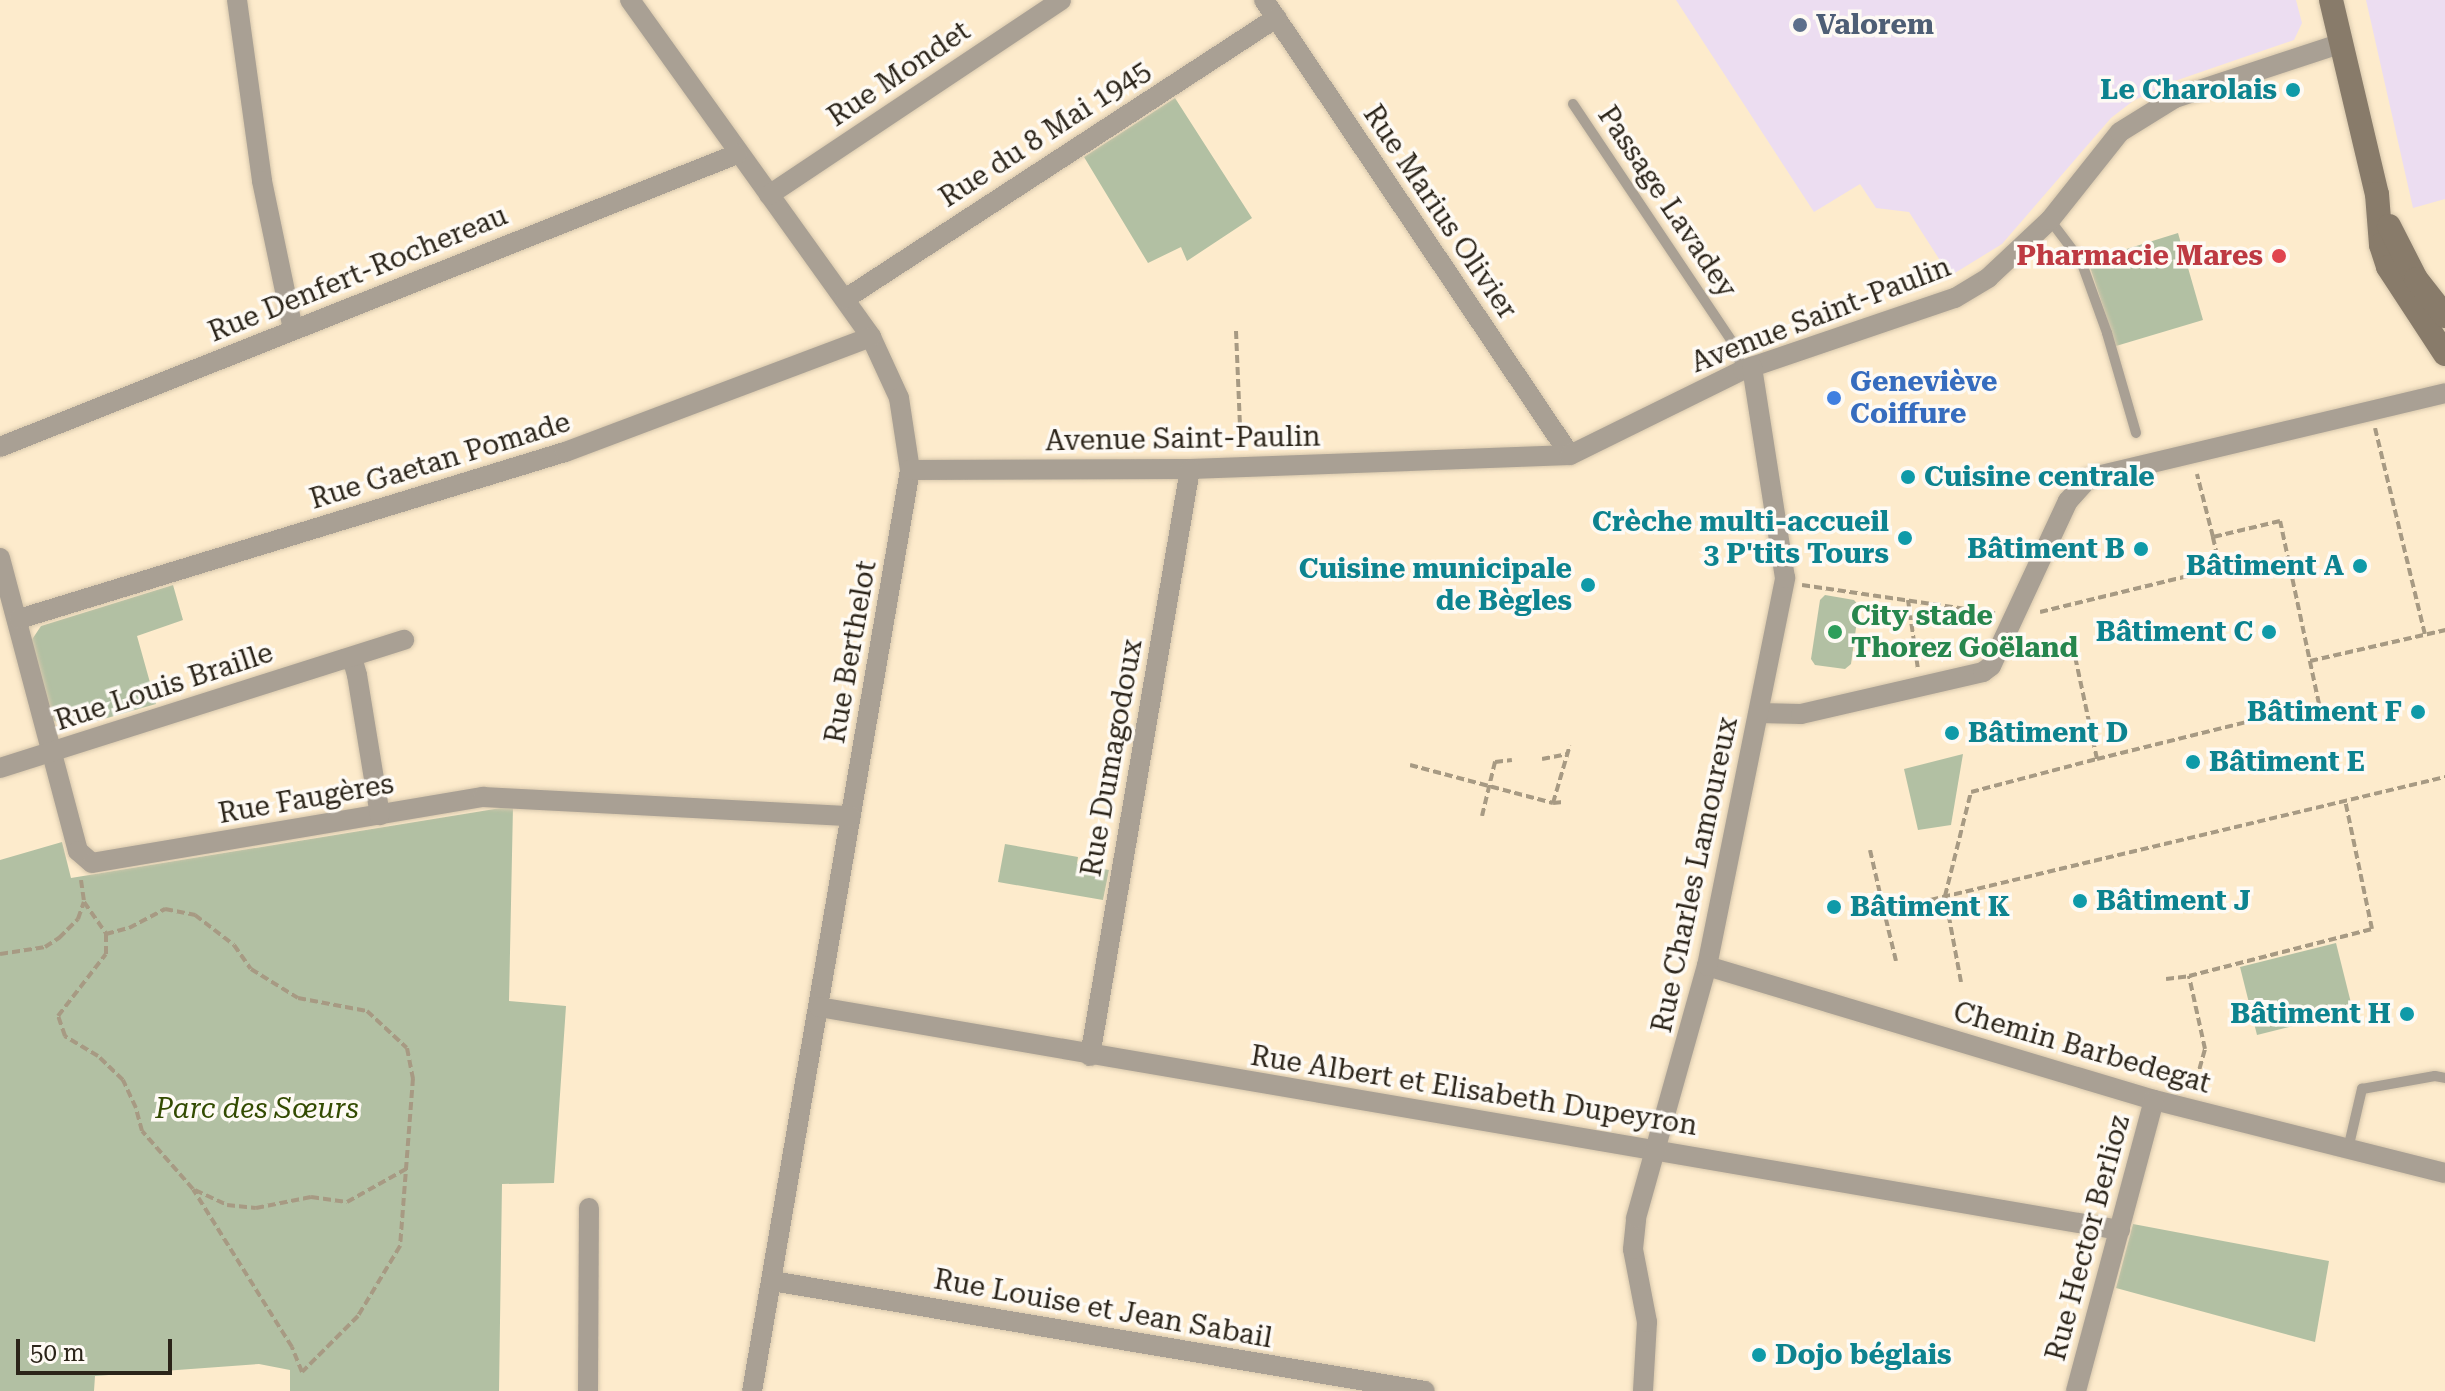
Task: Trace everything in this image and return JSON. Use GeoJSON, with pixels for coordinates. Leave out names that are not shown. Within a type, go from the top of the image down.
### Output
{"type":"FeatureCollection","features":[{"type":"Feature","properties":{"kind":"street"},"geometry":{"type":"LineString","coordinates":[[237,0],[262,181],[293,330]]}},
{"type":"Feature","properties":{"kind":"street","name":"Rue Berthelot"},"geometry":{"type":"LineString","coordinates":[[630,0],[737,154],[871,337],[899,398],[910,470],[752,1391]]}},
{"type":"Feature","properties":{"kind":"street","name":"Rue Mondet"},"geometry":{"type":"LineString","coordinates":[[769,195],[1061,0]]}},
{"type":"Feature","properties":{"kind":"street"},"geometry":{"type":"LineString","coordinates":[[2331,0],[2377,194],[2381,245],[2388,267],[2445,354]]}},
{"type":"Feature","properties":{"kind":"street","name":"Rue du 8 Mai 1945"},"geometry":{"type":"LineString","coordinates":[[845,299],[1267,5]]}},
{"type":"Feature","properties":{"kind":"street","name":"Rue Marius Olivier"},"geometry":{"type":"LineString","coordinates":[[1267,5],[1570,455]]}},
{"type":"Feature","properties":{"kind":"street","name":"Avenue Saint-Paulin"},"geometry":{"type":"LineString","coordinates":[[910,470],[1190,469],[1570,455],[1747,368],[1955,298],[1988,278],[2050,220],[2120,132],[2175,98],[2342,43]]}},
{"type":"Feature","properties":{"kind":"street","name":"Rue Denfert-Rochereau"},"geometry":{"type":"LineString","coordinates":[[0,447],[737,154]]}},
{"type":"Feature","properties":{"kind":"street"},"geometry":{"type":"LineString","coordinates":[[2377,194],[2405,261],[2445,316]]}},
{"type":"Feature","properties":{"kind":"street","name":"Rue Gaetan Pomade"},"geometry":{"type":"LineString","coordinates":[[19,619],[565,452],[871,337]]}},
{"type":"Feature","properties":{"kind":"street","name":"Rue Charles Lamoureux"},"geometry":{"type":"LineString","coordinates":[[1643,1391],[1648,1354],[1647,1322],[1633,1249],[1636,1218],[1707,966],[1784,583],[1747,368]]}},
{"type":"Feature","properties":{"kind":"street"},"geometry":{"type":"LineString","coordinates":[[1759,713],[1801,714],[1983,672],[1991,666],[2068,501],[2089,478],[2445,393]]}},
{"type":"Feature","properties":{"kind":"street","name":"Rue Dumagodoux"},"geometry":{"type":"LineString","coordinates":[[1090,1056],[1190,469]]}},
{"type":"Feature","properties":{"kind":"street"},"geometry":{"type":"LineString","coordinates":[[0,558],[19,619],[78,851],[84,858]]}},
{"type":"Feature","properties":{"kind":"street","name":"Rue Louis Braille"},"geometry":{"type":"LineString","coordinates":[[0,768],[404,640]]}},
{"type":"Feature","properties":{"kind":"street"},"geometry":{"type":"LineString","coordinates":[[344,659],[353,661],[357,675],[380,815]]}},
{"type":"Feature","properties":{"kind":"street","name":"Rue Faugères"},"geometry":{"type":"LineString","coordinates":[[84,858],[100,863],[483,797],[851,816]]}},
{"type":"Feature","properties":{"kind":"street","name":"Chemin Barbedegat"},"geometry":{"type":"LineString","coordinates":[[1707,966],[2154,1100],[2445,1173]]}},
{"type":"Feature","properties":{"kind":"street","name":"Rue Albert et Elisabeth Dupeyron"},"geometry":{"type":"LineString","coordinates":[[819,1007],[1090,1056],[2120,1230]]}},
{"type":"Feature","properties":{"kind":"street","name":"Rue Hector Berlioz"},"geometry":{"type":"LineString","coordinates":[[2076,1391],[2154,1100]]}},
{"type":"Feature","properties":{"kind":"street"},"geometry":{"type":"LineString","coordinates":[[588,1391],[589,1208]]}},
{"type":"Feature","properties":{"kind":"street","name":"Rue Louise et Jean Sabail"},"geometry":{"type":"LineString","coordinates":[[772,1281],[1425,1391]]}},
{"type":"Feature","properties":{"kind":"lane","name":"Passage Lavadey"},"geometry":{"type":"LineString","coordinates":[[1573,104],[1747,368]]}},
{"type":"Feature","properties":{"kind":"lane"},"geometry":{"type":"LineString","coordinates":[[2050,220],[2081,261],[2107,333],[2136,433]]}},
{"type":"Feature","properties":{"kind":"lane"},"geometry":{"type":"LineString","coordinates":[[2348,1149],[2362,1089],[2435,1076],[2445,1078]]}},
{"type":"Feature","properties":{"kind":"path"},"geometry":{"type":"LineString","coordinates":[[1236,331],[1241,467]]}},
{"type":"Feature","properties":{"kind":"path"},"geometry":{"type":"LineString","coordinates":[[2370,410],[2425,634]]}},
{"type":"Feature","properties":{"kind":"path"},"geometry":{"type":"LineString","coordinates":[[1784,583],[2015,615],[2220,568],[2191,452]]}},
{"type":"Feature","properties":{"kind":"path"},"geometry":{"type":"LineString","coordinates":[[1961,982],[1945,896],[1971,792],[2319,704],[2280,521],[2213,537]]}},
{"type":"Feature","properties":{"kind":"path"},"geometry":{"type":"LineString","coordinates":[[1908,600],[1922,687]]}},
{"type":"Feature","properties":{"kind":"path"},"geometry":{"type":"LineString","coordinates":[[2310,661],[2445,630]]}},
{"type":"Feature","properties":{"kind":"path"},"geometry":{"type":"LineString","coordinates":[[2070,633],[2097,759]]}},
{"type":"Feature","properties":{"kind":"path"},"geometry":{"type":"LineString","coordinates":[[1553,803],[1570,745]]}},
{"type":"Feature","properties":{"kind":"path"},"geometry":{"type":"LineString","coordinates":[[1542,759],[1567,754]]}},
{"type":"Feature","properties":{"kind":"path"},"geometry":{"type":"LineString","coordinates":[[1482,816],[1495,762],[1512,760]]}},
{"type":"Feature","properties":{"kind":"path"},"geometry":{"type":"LineString","coordinates":[[1410,765],[1553,803],[1563,802]]}},
{"type":"Feature","properties":{"kind":"path"},"geometry":{"type":"LineString","coordinates":[[1884,911],[2445,777]]}},
{"type":"Feature","properties":{"kind":"path"},"geometry":{"type":"LineString","coordinates":[[2166,979],[2189,976],[2372,929],[2345,800]]}},
{"type":"Feature","properties":{"kind":"path"},"geometry":{"type":"LineString","coordinates":[[1870,850],[1896,961]]}},
{"type":"Feature","properties":{"kind":"path"},"geometry":{"type":"LineString","coordinates":[[84,858],[80,876],[84,902],[93,920],[106,934],[106,954],[58,1016],[65,1036],[98,1056],[123,1080],[136,1108],[142,1131],[193,1189],[292,1347],[302,1372],[358,1316],[400,1246],[413,1078],[407,1048],[367,1011],[298,998],[251,969],[234,945],[195,915],[165,909],[129,928],[106,934]]}},
{"type":"Feature","properties":{"kind":"path"},"geometry":{"type":"LineString","coordinates":[[0,954],[45,947],[78,919],[84,902]]}},
{"type":"Feature","properties":{"kind":"path"},"geometry":{"type":"LineString","coordinates":[[2189,976],[2205,1049],[2189,1109]]}},
{"type":"Feature","properties":{"kind":"path"},"geometry":{"type":"LineString","coordinates":[[193,1189],[227,1205],[256,1208],[311,1197],[347,1202],[406,1169]]}},
{"type":"Feature","properties":{"kind":"shaded area"},"geometry":{"type":"Polygon","coordinates":[[[1676,0],[2296,0],[2302,23],[2294,40],[2169,83],[2133,101],[2111,118],[2002,244],[1950,276],[1909,212],[1876,208],[1860,184],[1814,212],[1676,0]]]}},
{"type":"Feature","properties":{"kind":"shaded area"},"geometry":{"type":"Polygon","coordinates":[[[2366,0],[2445,0],[2445,199],[2413,208],[2366,0]]]}},
{"type":"Feature","properties":{"kind":"green space"},"geometry":{"type":"Polygon","coordinates":[[[1175,98],[1252,218],[1187,261],[1181,247],[1148,263],[1084,157],[1175,98]]]}},
{"type":"Feature","properties":{"kind":"green space"},"geometry":{"type":"Polygon","coordinates":[[[2178,233],[2203,320],[2116,346],[2088,261],[2178,233]]]}},
{"type":"Feature","properties":{"kind":"green space"},"geometry":{"type":"Polygon","coordinates":[[[173,585],[183,620],[137,636],[156,704],[69,729],[53,720],[31,641],[41,626],[173,585]]]}},
{"type":"Feature","properties":{"kind":"green space","name":"City stade Thorez Goëland"},"geometry":{"type":"Polygon","coordinates":[[[1825,595],[1854,600],[1859,606],[1851,664],[1845,669],[1815,665],[1811,659],[1820,600],[1825,595]]]}},
{"type":"Feature","properties":{"kind":"green space"},"geometry":{"type":"Polygon","coordinates":[[[1963,754],[1951,825],[1918,830],[1904,769],[1963,754]]]}},
{"type":"Feature","properties":{"kind":"green space","name":"Parc des Sœurs"},"geometry":{"type":"Polygon","coordinates":[[[513,806],[509,1001],[566,1006],[554,1183],[502,1184],[499,1391],[290,1391],[290,1370],[259,1364],[95,1376],[94,1391],[0,1391],[0,860],[62,842],[71,878],[513,806]]]}},
{"type":"Feature","properties":{"kind":"green space"},"geometry":{"type":"Polygon","coordinates":[[[1005,844],[1078,857],[1077,864],[1109,870],[1103,900],[998,882],[1005,844]]]}},
{"type":"Feature","properties":{"kind":"green space"},"geometry":{"type":"Polygon","coordinates":[[[2336,943],[2353,1011],[2257,1035],[2240,967],[2336,943]]]}},
{"type":"Feature","properties":{"kind":"green space"},"geometry":{"type":"Polygon","coordinates":[[[2133,1224],[2329,1261],[2315,1342],[2116,1288],[2133,1224]]]}},
{"type":"Feature","properties":{"kind":"place","name":"Valorem"},"geometry":{"type":"Point","coordinates":[1800,25]}},
{"type":"Feature","properties":{"kind":"place","name":"Le Charolais"},"geometry":{"type":"Point","coordinates":[2293,90]}},
{"type":"Feature","properties":{"kind":"place","name":"Pharmacie Mares"},"geometry":{"type":"Point","coordinates":[2279,256]}},
{"type":"Feature","properties":{"kind":"place","name":"Geneviève Coiffure"},"geometry":{"type":"Point","coordinates":[1834,398]}},
{"type":"Feature","properties":{"kind":"place","name":"Cuisine centrale"},"geometry":{"type":"Point","coordinates":[1908,477]}},
{"type":"Feature","properties":{"kind":"place","name":"Crèche multi-accueil 3 P'tits Tours"},"geometry":{"type":"Point","coordinates":[1905,538]}},
{"type":"Feature","properties":{"kind":"place","name":"Bâtiment B"},"geometry":{"type":"Point","coordinates":[2141,549]}},
{"type":"Feature","properties":{"kind":"place","name":"Bâtiment A"},"geometry":{"type":"Point","coordinates":[2360,566]}},
{"type":"Feature","properties":{"kind":"place","name":"Cuisine municipale de Bègles"},"geometry":{"type":"Point","coordinates":[1588,585]}},
{"type":"Feature","properties":{"kind":"place","name":"City stade Thorez Goëland"},"geometry":{"type":"Point","coordinates":[1835,632]}},
{"type":"Feature","properties":{"kind":"place","name":"Bâtiment C"},"geometry":{"type":"Point","coordinates":[2269,632]}},
{"type":"Feature","properties":{"kind":"place","name":"Bâtiment F"},"geometry":{"type":"Point","coordinates":[2418,712]}},
{"type":"Feature","properties":{"kind":"place","name":"Bâtiment D"},"geometry":{"type":"Point","coordinates":[1952,733]}},
{"type":"Feature","properties":{"kind":"place","name":"Bâtiment E"},"geometry":{"type":"Point","coordinates":[2193,762]}},
{"type":"Feature","properties":{"kind":"place","name":"Bâtiment J"},"geometry":{"type":"Point","coordinates":[2080,901]}},
{"type":"Feature","properties":{"kind":"place","name":"Bâtiment K"},"geometry":{"type":"Point","coordinates":[1834,907]}},
{"type":"Feature","properties":{"kind":"place","name":"Bâtiment H"},"geometry":{"type":"Point","coordinates":[2407,1014]}},
{"type":"Feature","properties":{"kind":"place","name":"Dojo béglais"},"geometry":{"type":"Point","coordinates":[1759,1355]}}]}
